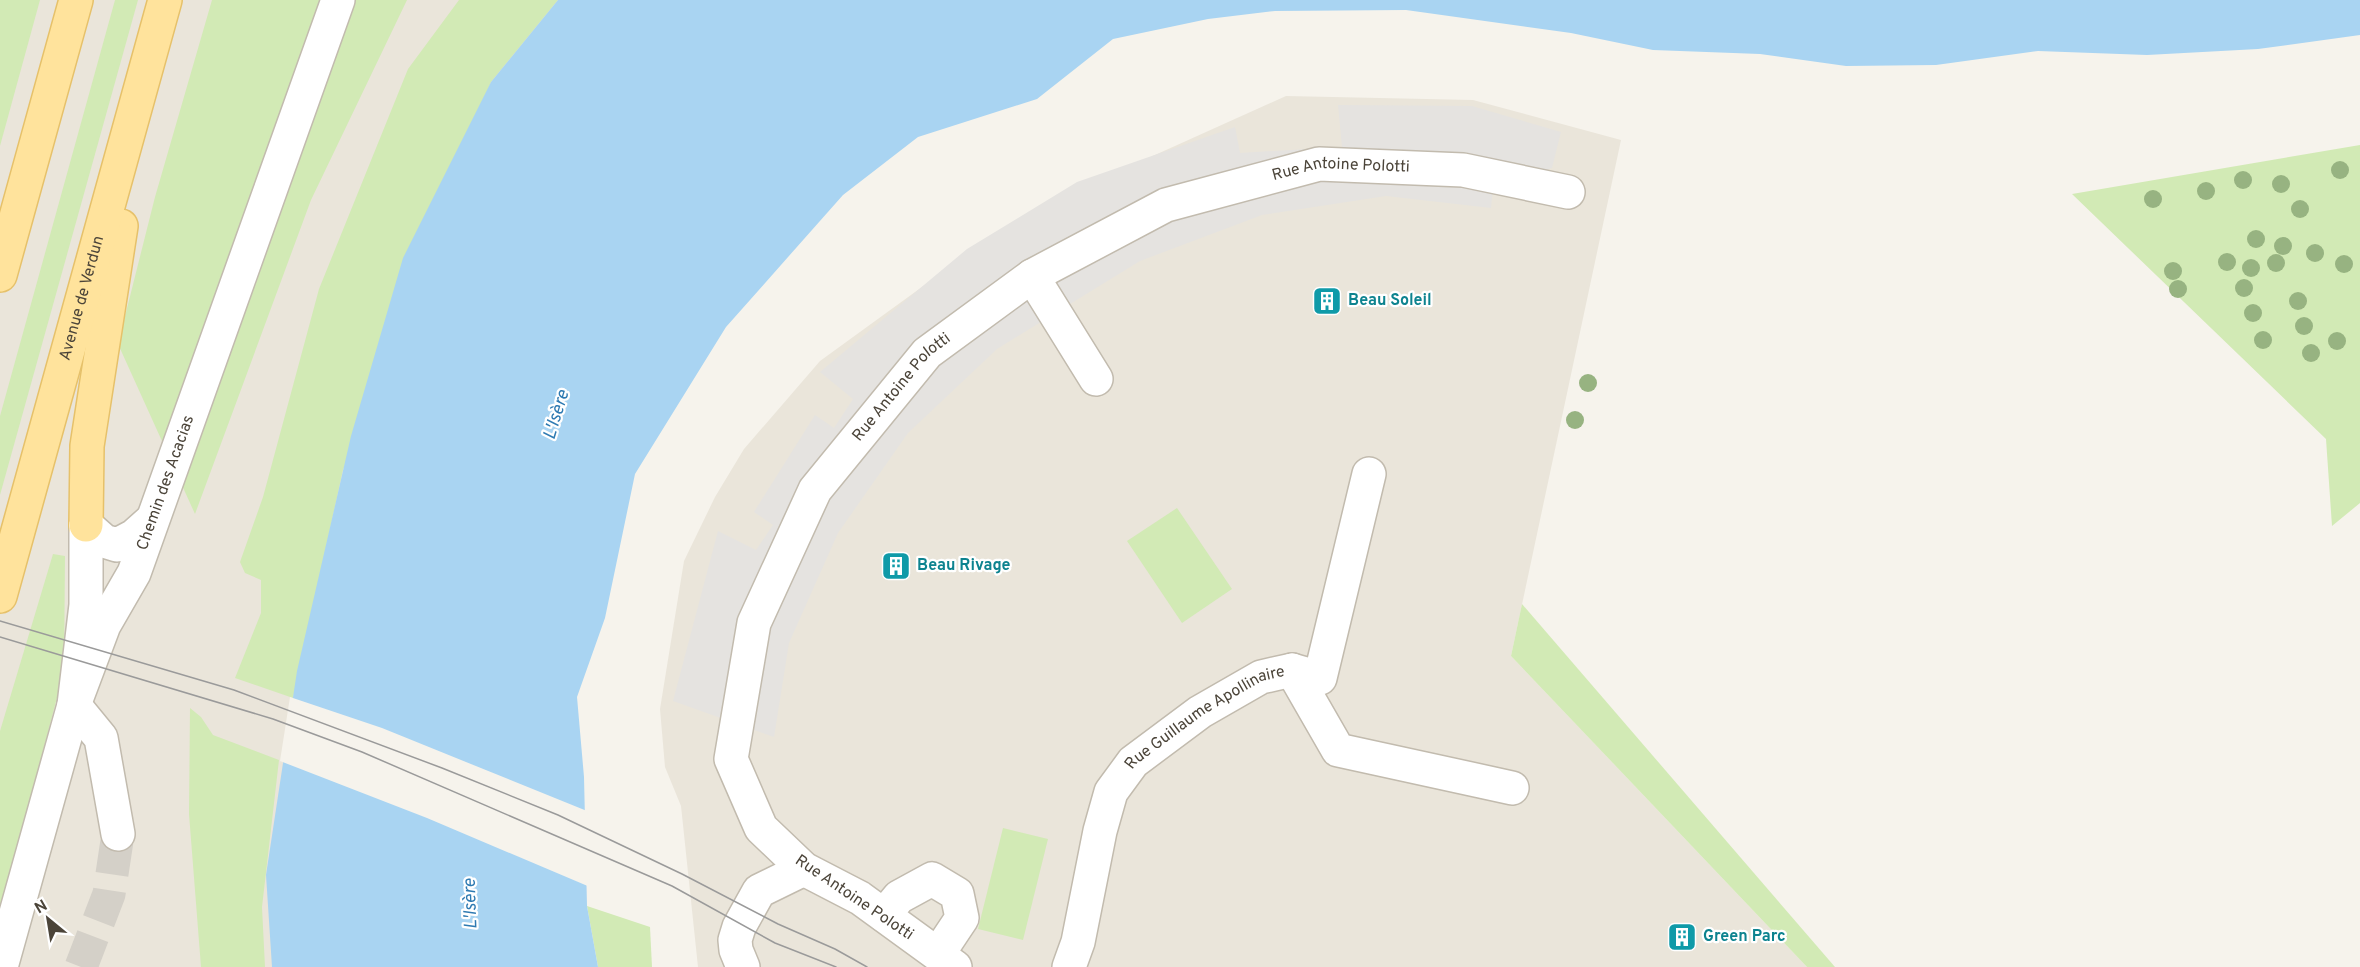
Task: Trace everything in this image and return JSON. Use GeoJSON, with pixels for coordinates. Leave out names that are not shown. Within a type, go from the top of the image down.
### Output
{"type":"FeatureCollection","features":[{"type":"Feature","properties":{"kind":"main road"},"geometry":{"type":"LineString","coordinates":[[0,275],[76,0]]}},
{"type":"Feature","properties":{"kind":"main road","name":"Avenue de Verdun"},"geometry":{"type":"LineString","coordinates":[[0,596],[165,0]]}},
{"type":"Feature","properties":{"kind":"main road"},"geometry":{"type":"LineString","coordinates":[[86,525],[87,446],[146,72]]}},
{"type":"Feature","properties":{"kind":"street","name":"Chemin des Acacias"},"geometry":{"type":"LineString","coordinates":[[1,967],[74,705],[104,625],[134,573],[338,0]]}},
{"type":"Feature","properties":{"kind":"street","name":"Rue Antoine Polotti"},"geometry":{"type":"LineString","coordinates":[[946,961],[860,898],[804,869],[760,828],[730,759],[754,623],[815,490],[927,353],[1032,276],[1166,206],[1319,164],[1463,170],[1568,192]]}},
{"type":"Feature","properties":{"kind":"street"},"geometry":{"type":"LineString","coordinates":[[1032,276],[1096,379]]}},
{"type":"Feature","properties":{"kind":"street","name":"Rue Guillaume Apollinaire"},"geometry":{"type":"LineString","coordinates":[[1069,967],[1078,942],[1100,831],[1111,792],[1132,762],[1210,706],[1261,677],[1292,670],[1320,678],[1369,474]]}},
{"type":"Feature","properties":{"kind":"street"},"geometry":{"type":"LineString","coordinates":[[86,525],[104,541],[117,545],[134,536],[153,520]]}},
{"type":"Feature","properties":{"kind":"street"},"geometry":{"type":"LineString","coordinates":[[86,525],[86,605],[74,705],[101,738],[118,834]]}},
{"type":"Feature","properties":{"kind":"street"},"geometry":{"type":"LineString","coordinates":[[1292,670],[1338,750],[1512,788]]}},
{"type":"Feature","properties":{"kind":"street"},"geometry":{"type":"LineString","coordinates":[[743,967],[736,950],[735,940],[739,927],[759,891],[804,869]]}},
{"type":"Feature","properties":{"kind":"street"},"geometry":{"type":"LineString","coordinates":[[884,915],[899,897],[932,879],[957,894],[962,918],[946,961]]}},
{"type":"Feature","properties":{"kind":"shaded area"},"geometry":{"type":"Polygon","coordinates":[[[0,0],[772,0],[451,967],[0,967],[0,0]]]}},
{"type":"Feature","properties":{"kind":"shaded area"},"geometry":{"type":"Polygon","coordinates":[[[1286,96],[1473,100],[1621,140],[1511,656],[1807,967],[698,967],[681,806],[665,767],[660,709],[684,561],[715,497],[744,449],[820,361],[966,255],[1135,164],[1286,96]]]}},
{"type":"Feature","properties":{"kind":"shaded area"},"geometry":{"type":"Polygon","coordinates":[[[1338,105],[1472,106],[1561,132],[1552,168],[1493,188],[1491,208],[1386,196],[1262,215],[1140,261],[997,349],[908,433],[838,533],[789,643],[774,737],[673,701],[718,531],[756,550],[773,525],[754,512],[815,415],[834,428],[853,399],[820,372],[967,249],[1077,182],[1235,127],[1240,153],[1342,147],[1338,105]]]}},
{"type":"Feature","properties":{"kind":"green space"},"geometry":{"type":"Polygon","coordinates":[[[0,0],[40,0],[0,146],[0,0]]]}},
{"type":"Feature","properties":{"kind":"green space"},"geometry":{"type":"Polygon","coordinates":[[[115,0],[138,0],[0,495],[0,416],[115,0]]]}},
{"type":"Feature","properties":{"kind":"green space"},"geometry":{"type":"Polygon","coordinates":[[[212,0],[407,0],[311,200],[195,514],[118,344],[155,197],[212,0]]]}},
{"type":"Feature","properties":{"kind":"green space"},"geometry":{"type":"Polygon","coordinates":[[[459,0],[558,0],[491,82],[343,470],[293,698],[235,678],[261,613],[261,580],[245,573],[240,562],[263,497],[319,289],[408,69],[459,0]]]}},
{"type":"Feature","properties":{"kind":"green space"},"geometry":{"type":"Polygon","coordinates":[[[2360,145],[2360,503],[2332,526],[2326,439],[2072,194],[2360,145]]]}},
{"type":"Feature","properties":{"kind":"green space"},"geometry":{"type":"Polygon","coordinates":[[[1177,508],[1232,589],[1182,623],[1127,541],[1177,508]]]}},
{"type":"Feature","properties":{"kind":"green space"},"geometry":{"type":"Polygon","coordinates":[[[53,554],[65,556],[64,671],[0,915],[0,731],[53,554]]]}},
{"type":"Feature","properties":{"kind":"green space"},"geometry":{"type":"Polygon","coordinates":[[[1522,604],[1835,967],[1807,967],[1511,656],[1522,604]]]}},
{"type":"Feature","properties":{"kind":"green space"},"geometry":{"type":"Polygon","coordinates":[[[190,708],[201,717],[213,735],[279,760],[262,907],[265,967],[201,967],[189,814],[190,708]]]}},
{"type":"Feature","properties":{"kind":"green space"},"geometry":{"type":"Polygon","coordinates":[[[1003,828],[1048,839],[1023,940],[978,929],[1003,828]]]}},
{"type":"Feature","properties":{"kind":"green space"},"geometry":{"type":"Polygon","coordinates":[[[587,906],[650,927],[652,967],[598,967],[587,906]]]}},
{"type":"Feature","properties":{"kind":"water","name":"L'Isère"},"geometry":{"type":"Polygon","coordinates":[[[558,0],[2360,0],[2360,35],[2258,49],[2147,55],[2038,51],[1936,65],[1846,66],[1760,54],[1653,50],[1571,33],[1406,10],[1275,11],[1208,19],[1113,39],[1037,99],[918,137],[843,195],[726,327],[635,474],[605,618],[577,697],[584,777],[587,906],[598,967],[272,967],[266,875],[297,671],[351,436],[403,258],[491,82],[558,0]]]}},
{"type":"Feature","properties":{"kind":"pier"},"geometry":{"type":"Polygon","coordinates":[[[290,697],[382,728],[587,811],[590,887],[427,818],[280,761],[290,697]]]}},
{"type":"Feature","properties":{"kind":"tunnel"},"geometry":{"type":"LineString","coordinates":[[81,967],[109,894],[118,834]]}},
{"type":"Feature","properties":{"kind":"tram line"},"geometry":{"type":"LineString","coordinates":[[0,621],[234,690],[442,768],[558,815],[682,874],[778,924],[835,949],[867,967]]}},
{"type":"Feature","properties":{"kind":"tram line"},"geometry":{"type":"LineString","coordinates":[[0,637],[273,719],[362,752],[672,886],[775,943],[836,967]]}},
{"type":"Feature","properties":{"kind":"place","name":"Beau Soleil"},"geometry":{"type":"Point","coordinates":[1327,301]}},
{"type":"Feature","properties":{"kind":"place","name":"Beau Rivage"},"geometry":{"type":"Point","coordinates":[896,566]}},
{"type":"Feature","properties":{"kind":"place","name":"Green Parc"},"geometry":{"type":"Point","coordinates":[1682,937]}}]}
